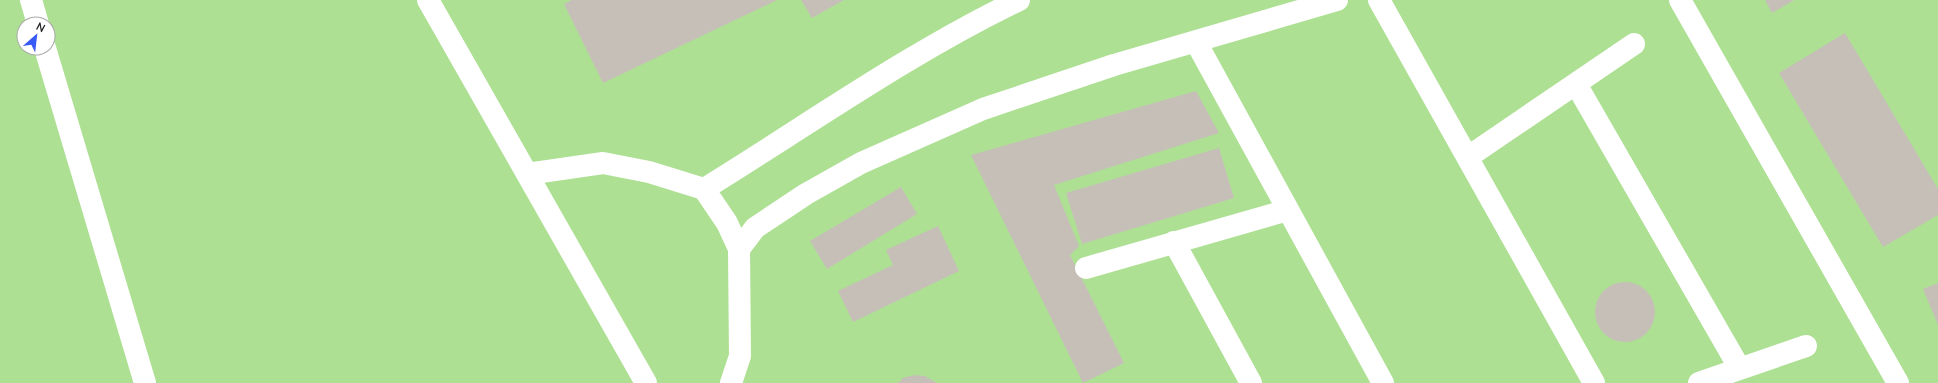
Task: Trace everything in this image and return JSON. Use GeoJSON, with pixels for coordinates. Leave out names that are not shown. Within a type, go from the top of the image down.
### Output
{"type":"FeatureCollection","features":[{"type":"Feature","properties":{"kind":"street"},"geometry":{"type":"LineString","coordinates":[[31,0],[36,16]]}},
{"type":"Feature","properties":{"kind":"street"},"geometry":{"type":"LineString","coordinates":[[428,0],[646,383]]}},
{"type":"Feature","properties":{"kind":"street"},"geometry":{"type":"LineString","coordinates":[[704,189],[903,63],[980,19],[1019,0]]}},
{"type":"Feature","properties":{"kind":"street"},"geometry":{"type":"LineString","coordinates":[[739,249],[756,228],[806,194],[862,163],[983,109],[1114,65],[1337,0]]}},
{"type":"Feature","properties":{"kind":"street"},"geometry":{"type":"LineString","coordinates":[[1379,0],[1594,383]]}},
{"type":"Feature","properties":{"kind":"street"},"geometry":{"type":"LineString","coordinates":[[1680,0],[1898,383]]}},
{"type":"Feature","properties":{"kind":"street"},"geometry":{"type":"LineString","coordinates":[[1196,42],[1383,383]]}},
{"type":"Feature","properties":{"kind":"street"},"geometry":{"type":"LineString","coordinates":[[1468,157],[1634,44]]}},
{"type":"Feature","properties":{"kind":"street"},"geometry":{"type":"LineString","coordinates":[[47,56],[145,383]]}},
{"type":"Feature","properties":{"kind":"street"},"geometry":{"type":"LineString","coordinates":[[1576,84],[1740,369]]}},
{"type":"Feature","properties":{"kind":"street"},"geometry":{"type":"LineString","coordinates":[[527,174],[603,163],[649,172],[704,189],[727,223],[739,249],[740,356],[731,383]]}},
{"type":"Feature","properties":{"kind":"street"},"geometry":{"type":"LineString","coordinates":[[1086,268],[1288,210]]}},
{"type":"Feature","properties":{"kind":"street"},"geometry":{"type":"LineString","coordinates":[[1174,242],[1251,383]]}},
{"type":"Feature","properties":{"kind":"street"},"geometry":{"type":"LineString","coordinates":[[1699,383],[1806,346]]}},
{"type":"Feature","properties":{"kind":"green space"},"geometry":{"type":"Polygon","coordinates":[[[0,0],[1938,0],[1938,383],[0,383],[0,0]]]}},
{"type":"Feature","properties":{"kind":"building"},"geometry":{"type":"Polygon","coordinates":[[[572,0],[777,0],[603,83],[564,4],[572,0]]]}},
{"type":"Feature","properties":{"kind":"building"},"geometry":{"type":"Polygon","coordinates":[[[801,0],[844,0],[812,18],[801,0]]]}},
{"type":"Feature","properties":{"kind":"building"},"geometry":{"type":"Polygon","coordinates":[[[1765,0],[1794,0],[1772,13],[1765,0]]]}},
{"type":"Feature","properties":{"kind":"building"},"geometry":{"type":"Polygon","coordinates":[[[1845,33],[1938,189],[1938,215],[1883,247],[1779,73],[1845,33]]]}},
{"type":"Feature","properties":{"kind":"building"},"geometry":{"type":"Polygon","coordinates":[[[1196,91],[1219,133],[1054,185],[1079,246],[1070,255],[1124,363],[1083,383],[971,155],[1196,91]]]}},
{"type":"Feature","properties":{"kind":"building"},"geometry":{"type":"Polygon","coordinates":[[[1219,148],[1234,198],[1082,244],[1066,193],[1219,148]]]}},
{"type":"Feature","properties":{"kind":"building"},"geometry":{"type":"Polygon","coordinates":[[[901,187],[917,214],[827,269],[810,241],[901,187]]]}},
{"type":"Feature","properties":{"kind":"building"},"geometry":{"type":"Polygon","coordinates":[[[938,226],[959,271],[853,322],[838,291],[893,265],[886,250],[938,226]]]}},
{"type":"Feature","properties":{"kind":"building"},"geometry":{"type":"Polygon","coordinates":[[[1625,282],[1637,284],[1650,295],[1653,300],[1655,312],[1653,324],[1642,337],[1637,340],[1625,342],[1613,340],[1600,329],[1597,324],[1595,312],[1597,300],[1608,287],[1613,284],[1625,282]]]}},
{"type":"Feature","properties":{"kind":"building"},"geometry":{"type":"Polygon","coordinates":[[[1938,283],[1938,325],[1923,289],[1938,283]]]}},
{"type":"Feature","properties":{"kind":"building"},"geometry":{"type":"Polygon","coordinates":[[[914,375],[925,376],[937,383],[898,383],[903,378],[914,375]]]}}]}
